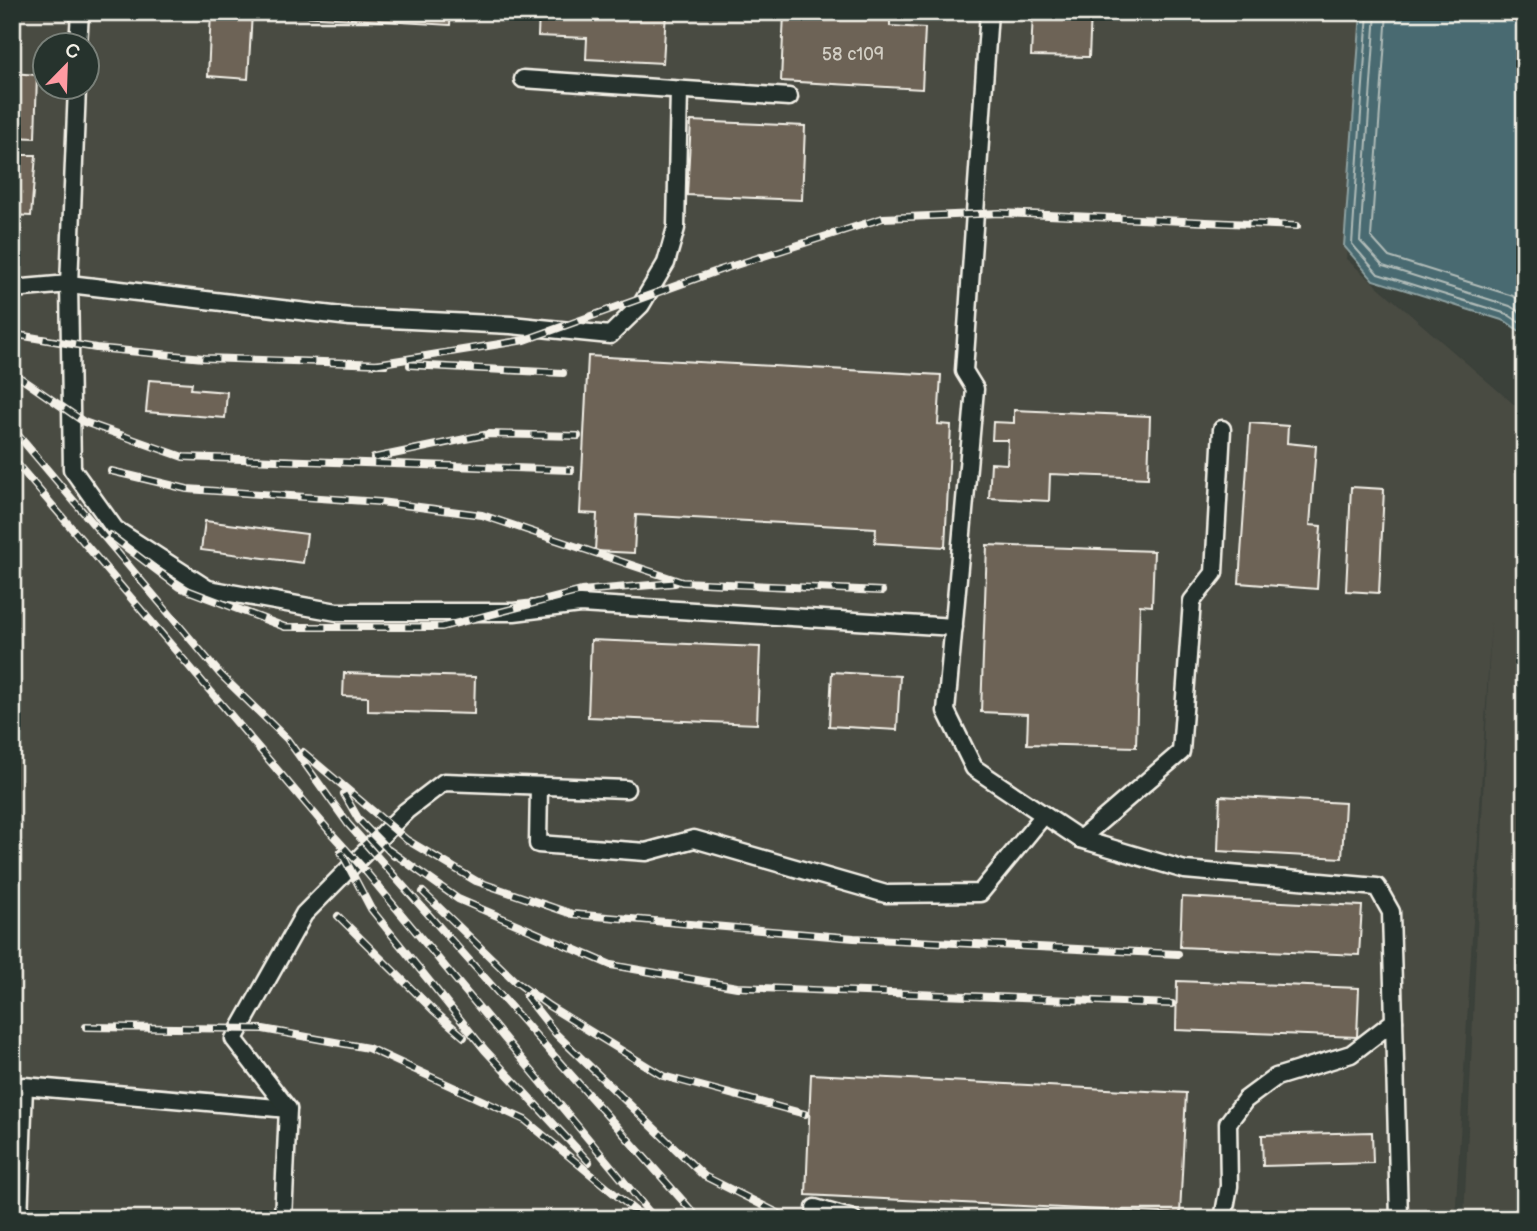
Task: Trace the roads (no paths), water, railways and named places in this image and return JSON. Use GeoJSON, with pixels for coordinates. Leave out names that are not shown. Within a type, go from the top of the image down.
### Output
{"type":"FeatureCollection","features":[{"type":"Feature","properties":{"kind":"lane"},"geometry":{"type":"LineString","coordinates":[[79,32],[80,12]]}},
{"type":"Feature","properties":{"kind":"lane"},"geometry":{"type":"LineString","coordinates":[[989,12],[964,371],[975,389],[946,711],[974,768],[1080,839],[1185,870],[1377,887],[1391,912],[1399,1219]]}},
{"type":"Feature","properties":{"kind":"lane"},"geometry":{"type":"LineString","coordinates":[[523,79],[789,97]]}},
{"type":"Feature","properties":{"kind":"lane"},"geometry":{"type":"LineString","coordinates":[[12,289],[69,284],[350,317],[511,325],[610,335],[641,305],[666,263],[676,228],[679,90]]}},
{"type":"Feature","properties":{"kind":"lane"},"geometry":{"type":"LineString","coordinates":[[76,102],[69,284],[72,469],[115,528],[208,589],[337,612],[514,612],[580,604],[954,626]]}},
{"type":"Feature","properties":{"kind":"lane"},"geometry":{"type":"LineString","coordinates":[[1080,839],[1181,752],[1192,601],[1214,573],[1222,429]]}},
{"type":"Feature","properties":{"kind":"lane"},"geometry":{"type":"LineString","coordinates":[[283,1219],[288,1109],[234,1039],[304,914],[406,811],[444,782],[626,789]]}},
{"type":"Feature","properties":{"kind":"lane"},"geometry":{"type":"LineString","coordinates":[[539,786],[538,844],[646,852],[694,839],[886,894],[981,893],[1044,815]]}},
{"type":"Feature","properties":{"kind":"lane"},"geometry":{"type":"LineString","coordinates":[[1223,1219],[1229,1186],[1228,1123],[1245,1100],[1276,1077],[1351,1054],[1394,1021]]}},
{"type":"Feature","properties":{"kind":"lane"},"geometry":{"type":"LineString","coordinates":[[19,1219],[24,1086],[288,1109]]}},
{"type":"Feature","properties":{"kind":"lane"},"geometry":{"type":"LineString","coordinates":[[815,1208],[853,1219]]}},
{"type":"Feature","properties":{"kind":"water"},"geometry":{"type":"Polygon","coordinates":[[[1361,12],[1525,12],[1525,335],[1505,321],[1373,280],[1344,246],[1361,12]]]}},
{"type":"Feature","properties":{"kind":"railway"},"geometry":{"type":"LineString","coordinates":[[376,364],[525,340],[720,270],[883,218],[1000,213],[1297,226]]}},
{"type":"Feature","properties":{"kind":"railway"},"geometry":{"type":"LineString","coordinates":[[12,334],[96,348],[204,358],[385,364]]}},
{"type":"Feature","properties":{"kind":"railway"},"geometry":{"type":"LineString","coordinates":[[410,365],[563,373]]}},
{"type":"Feature","properties":{"kind":"railway"},"geometry":{"type":"LineString","coordinates":[[12,372],[84,422],[183,457],[571,470]]}},
{"type":"Feature","properties":{"kind":"railway"},"geometry":{"type":"LineString","coordinates":[[12,428],[221,675],[287,739],[348,824],[699,1219]]}},
{"type":"Feature","properties":{"kind":"railway"},"geometry":{"type":"LineString","coordinates":[[374,458],[489,434],[578,436]]}},
{"type":"Feature","properties":{"kind":"railway"},"geometry":{"type":"LineString","coordinates":[[12,458],[362,867],[655,1219]]}},
{"type":"Feature","properties":{"kind":"railway"},"geometry":{"type":"LineString","coordinates":[[111,471],[187,489],[380,502],[482,515],[682,582],[882,591]]}},
{"type":"Feature","properties":{"kind":"railway"},"geometry":{"type":"LineString","coordinates":[[110,535],[179,587],[285,627],[442,627],[581,591],[675,583]]}},
{"type":"Feature","properties":{"kind":"railway"},"geometry":{"type":"LineString","coordinates":[[303,752],[407,840],[476,881],[572,914],[854,938],[1178,954]]}},
{"type":"Feature","properties":{"kind":"railway"},"geometry":{"type":"LineString","coordinates":[[344,794],[359,820],[394,856]]}},
{"type":"Feature","properties":{"kind":"railway"},"geometry":{"type":"LineString","coordinates":[[389,850],[458,899],[611,965],[737,987],[1172,1004]]}},
{"type":"Feature","properties":{"kind":"railway"},"geometry":{"type":"LineString","coordinates":[[341,852],[371,909],[485,1050],[589,1162]]}},
{"type":"Feature","properties":{"kind":"railway"},"geometry":{"type":"LineString","coordinates":[[423,892],[516,982],[549,1006],[663,1076],[805,1114]]}},
{"type":"Feature","properties":{"kind":"railway"},"geometry":{"type":"LineString","coordinates":[[338,916],[464,1037]]}},
{"type":"Feature","properties":{"kind":"railway"},"geometry":{"type":"LineString","coordinates":[[526,996],[556,1034],[704,1176],[790,1219]]}},
{"type":"Feature","properties":{"kind":"railway"},"geometry":{"type":"LineString","coordinates":[[86,1027],[263,1029],[368,1048],[525,1120],[645,1219]]}}]}
